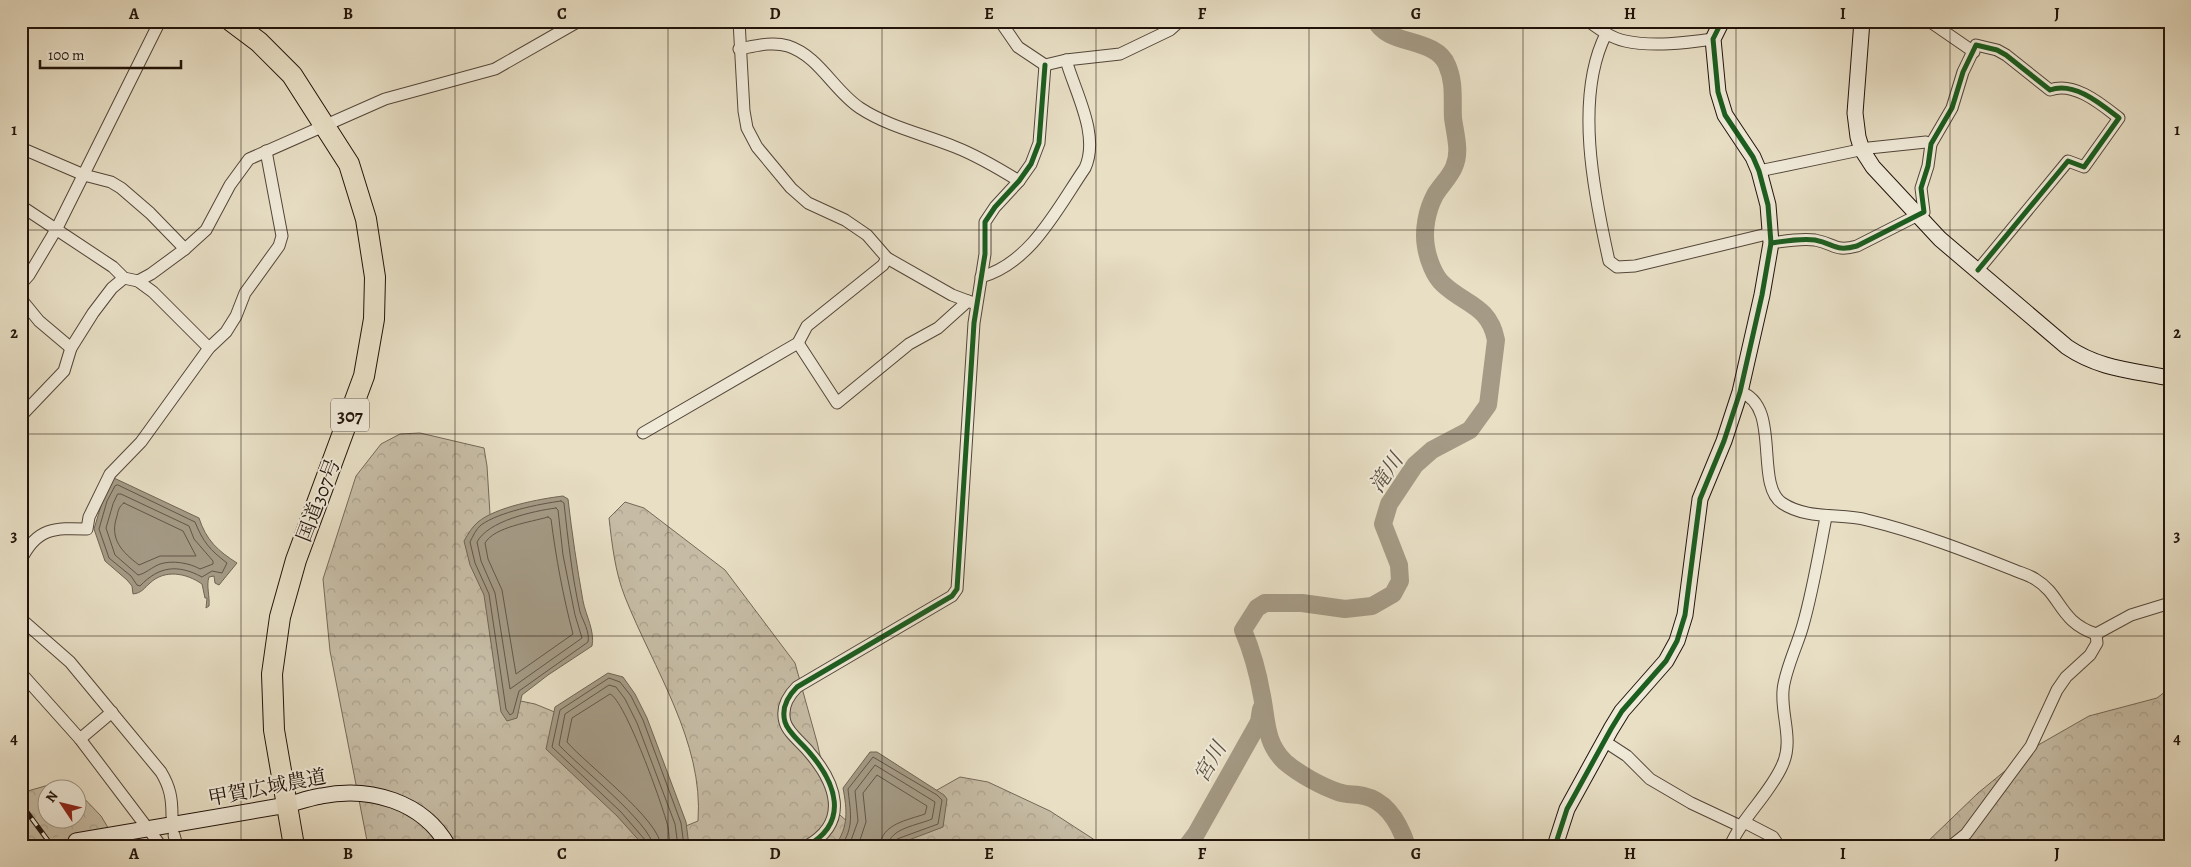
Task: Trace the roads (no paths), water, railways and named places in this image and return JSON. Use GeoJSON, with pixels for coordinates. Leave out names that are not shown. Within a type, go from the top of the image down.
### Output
{"type":"FeatureCollection","features":[{"type":"Feature","properties":{"kind":"highway","name":"国道307号"},"geometry":{"type":"LineString","coordinates":[[232,21],[259,42],[292,75],[349,164],[366,219],[375,277],[374,319],[364,376],[296,560],[280,617],[272,674],[274,730],[294,846]]}},
{"type":"Feature","properties":{"kind":"street"},"geometry":{"type":"LineString","coordinates":[[21,284],[29,275],[57,228],[160,21]]}},
{"type":"Feature","properties":{"kind":"street"},"geometry":{"type":"LineString","coordinates":[[138,281],[151,274],[185,249],[206,230],[230,185],[249,159],[385,99],[495,69],[578,21]]}},
{"type":"Feature","properties":{"kind":"street"},"geometry":{"type":"LineString","coordinates":[[739,21],[739,50],[744,111],[748,128],[757,147],[791,188],[808,203],[845,220],[867,235],[887,258],[952,295],[972,303]]}},
{"type":"Feature","properties":{"kind":"street"},"geometry":{"type":"LineString","coordinates":[[1000,21],[1018,47],[1045,65],[1066,60],[1120,54],[1170,30],[1180,21]]}},
{"type":"Feature","properties":{"kind":"street"},"geometry":{"type":"LineString","coordinates":[[1588,21],[1606,34],[1624,41],[1684,44],[1713,39]]}},
{"type":"Feature","properties":{"kind":"street"},"geometry":{"type":"LineString","coordinates":[[1555,846],[1567,809],[1604,741],[1622,712],[1666,661],[1677,641],[1685,615],[1700,500],[1724,441],[1740,392],[1771,238],[1768,205],[1760,171],[1725,115],[1718,92],[1713,39],[1722,21]]}},
{"type":"Feature","properties":{"kind":"street"},"geometry":{"type":"LineString","coordinates":[[1862,21],[1855,113],[1858,137],[1862,150],[1873,167],[1940,239],[2084,359],[2104,366],[2167,378]]}},
{"type":"Feature","properties":{"kind":"street"},"geometry":{"type":"LineString","coordinates":[[1929,21],[1974,52]]}},
{"type":"Feature","properties":{"kind":"street"},"geometry":{"type":"LineString","coordinates":[[1606,34],[1600,45],[1588,102],[1595,185],[1609,260],[1617,267],[1634,266],[1771,238],[1816,240],[1838,249],[1846,249],[1857,246],[1918,216],[1924,212],[1920,188],[1928,166],[1931,144],[1952,108],[1964,72],[1976,45],[1997,50],[2050,90],[2055,88],[2084,94],[2118,118],[2084,167],[2068,161],[1978,270]]}},
{"type":"Feature","properties":{"kind":"street"},"geometry":{"type":"LineString","coordinates":[[739,50],[774,43],[789,46],[812,60],[860,108],[906,131],[955,147],[984,160],[1019,181]]}},
{"type":"Feature","properties":{"kind":"street"},"geometry":{"type":"LineString","coordinates":[[981,277],[992,274],[1018,259],[1041,232],[1086,168],[1091,157],[1082,101],[1066,60]]}},
{"type":"Feature","properties":{"kind":"street"},"geometry":{"type":"LineString","coordinates":[[807,846],[828,830],[834,820],[836,808],[827,774],[785,723],[786,703],[790,694],[797,687],[952,596],[957,589],[972,303],[981,277],[985,254],[985,222],[1031,164],[1039,143],[1045,65]]}},
{"type":"Feature","properties":{"kind":"street"},"geometry":{"type":"LineString","coordinates":[[1760,171],[1862,150],[1926,142],[1931,144]]}},
{"type":"Feature","properties":{"kind":"street"},"geometry":{"type":"LineString","coordinates":[[21,148],[84,174],[111,182],[121,188],[150,213],[185,249]]}},
{"type":"Feature","properties":{"kind":"street"},"geometry":{"type":"LineString","coordinates":[[21,560],[33,541],[56,528],[87,530],[89,517],[110,474],[141,442],[209,348],[226,332],[236,316],[246,293],[279,246],[282,236],[266,151]]}},
{"type":"Feature","properties":{"kind":"street"},"geometry":{"type":"LineString","coordinates":[[21,206],[57,228],[113,267],[124,278],[138,281],[153,292],[209,348]]}},
{"type":"Feature","properties":{"kind":"street"},"geometry":{"type":"LineString","coordinates":[[643,433],[798,343],[807,326],[883,265],[887,258]]}},
{"type":"Feature","properties":{"kind":"street"},"geometry":{"type":"LineString","coordinates":[[21,416],[64,371],[71,348],[93,313],[112,288],[124,278]]}},
{"type":"Feature","properties":{"kind":"street"},"geometry":{"type":"LineString","coordinates":[[21,299],[39,321],[71,348]]}},
{"type":"Feature","properties":{"kind":"street"},"geometry":{"type":"LineString","coordinates":[[798,343],[837,403],[909,344],[938,328],[972,303]]}},
{"type":"Feature","properties":{"kind":"street"},"geometry":{"type":"LineString","coordinates":[[1740,392],[1745,394],[1761,410],[1772,490],[1782,503],[1826,517],[1865,519],[1942,543],[2036,579],[2050,593],[2068,618],[2081,628],[2096,634]]}},
{"type":"Feature","properties":{"kind":"street"},"geometry":{"type":"LineString","coordinates":[[1730,846],[1742,824],[1782,766],[1788,734],[1784,712],[1783,689],[1804,624],[1826,517]]}},
{"type":"Feature","properties":{"kind":"street"},"geometry":{"type":"LineString","coordinates":[[2096,634],[2131,615],[2170,602]]}},
{"type":"Feature","properties":{"kind":"street"},"geometry":{"type":"LineString","coordinates":[[21,618],[70,662],[161,772],[169,786],[172,797],[172,816]]}},
{"type":"Feature","properties":{"kind":"street"},"geometry":{"type":"LineString","coordinates":[[1951,846],[1966,834],[2030,746],[2057,690],[2066,677],[2090,655],[2097,643],[2096,634]]}},
{"type":"Feature","properties":{"kind":"street"},"geometry":{"type":"LineString","coordinates":[[21,672],[80,739],[160,846]]}},
{"type":"Feature","properties":{"kind":"street"},"geometry":{"type":"LineString","coordinates":[[80,739],[112,712]]}},
{"type":"Feature","properties":{"kind":"street"},"geometry":{"type":"LineString","coordinates":[[1604,741],[1627,756],[1650,779],[1690,803],[1773,837],[1779,846]]}},
{"type":"Feature","properties":{"kind":"street","name":"甲賀広域農道"},"geometry":{"type":"LineString","coordinates":[[76,841],[287,806],[320,796],[342,793],[378,796],[405,805],[420,815],[438,832],[448,846]]}},
{"type":"Feature","properties":{"kind":"water"},"geometry":{"type":"Polygon","coordinates":[[[114,478],[199,518],[209,539],[224,554],[237,563],[219,585],[215,583],[214,576],[209,577],[209,606],[206,608],[207,598],[205,598],[202,584],[189,577],[176,574],[162,576],[141,591],[133,594],[132,586],[127,580],[105,561],[94,529],[103,499],[114,478]]]}},
{"type":"Feature","properties":{"kind":"water"},"geometry":{"type":"Polygon","coordinates":[[[563,496],[568,499],[583,601],[593,640],[592,646],[522,695],[517,718],[507,721],[501,712],[484,595],[470,565],[464,541],[476,524],[496,512],[530,502],[563,496]]]}},
{"type":"Feature","properties":{"kind":"water"},"geometry":{"type":"Polygon","coordinates":[[[608,673],[623,677],[635,694],[647,718],[686,822],[689,846],[644,846],[617,816],[546,749],[555,707],[608,673]]]}},
{"type":"Feature","properties":{"kind":"water"},"geometry":{"type":"Polygon","coordinates":[[[870,752],[877,752],[944,795],[947,799],[943,827],[893,846],[835,846],[843,832],[846,818],[843,788],[870,752]]]}},
{"type":"Feature","properties":{"kind":"waterway","name":"滝川"},"geometry":{"type":"LineString","coordinates":[[1376,21],[1382,29],[1390,34],[1433,50],[1441,56],[1450,72],[1457,155],[1452,171],[1435,195],[1430,207],[1426,220],[1425,240],[1430,262],[1440,281],[1451,291],[1482,312],[1493,328],[1496,340],[1488,405],[1470,430],[1432,450],[1415,465],[1389,504],[1383,524],[1399,565],[1400,581],[1393,594],[1372,606],[1345,609],[1302,603],[1265,603],[1257,608],[1243,630],[1257,671],[1270,739],[1278,755],[1310,779],[1341,793],[1364,796],[1379,803],[1392,815],[1401,830],[1407,846]]}},
{"type":"Feature","properties":{"kind":"waterway","name":"宮川"},"geometry":{"type":"LineString","coordinates":[[1187,846],[1196,834],[1259,722],[1261,709]]}},
{"type":"Feature","properties":{"kind":"tunnel"},"geometry":{"type":"LineString","coordinates":[[50,846],[76,841]]}},
{"type":"Feature","properties":{"kind":"railway"},"geometry":{"type":"LineString","coordinates":[[21,804],[52,846]]}}]}
